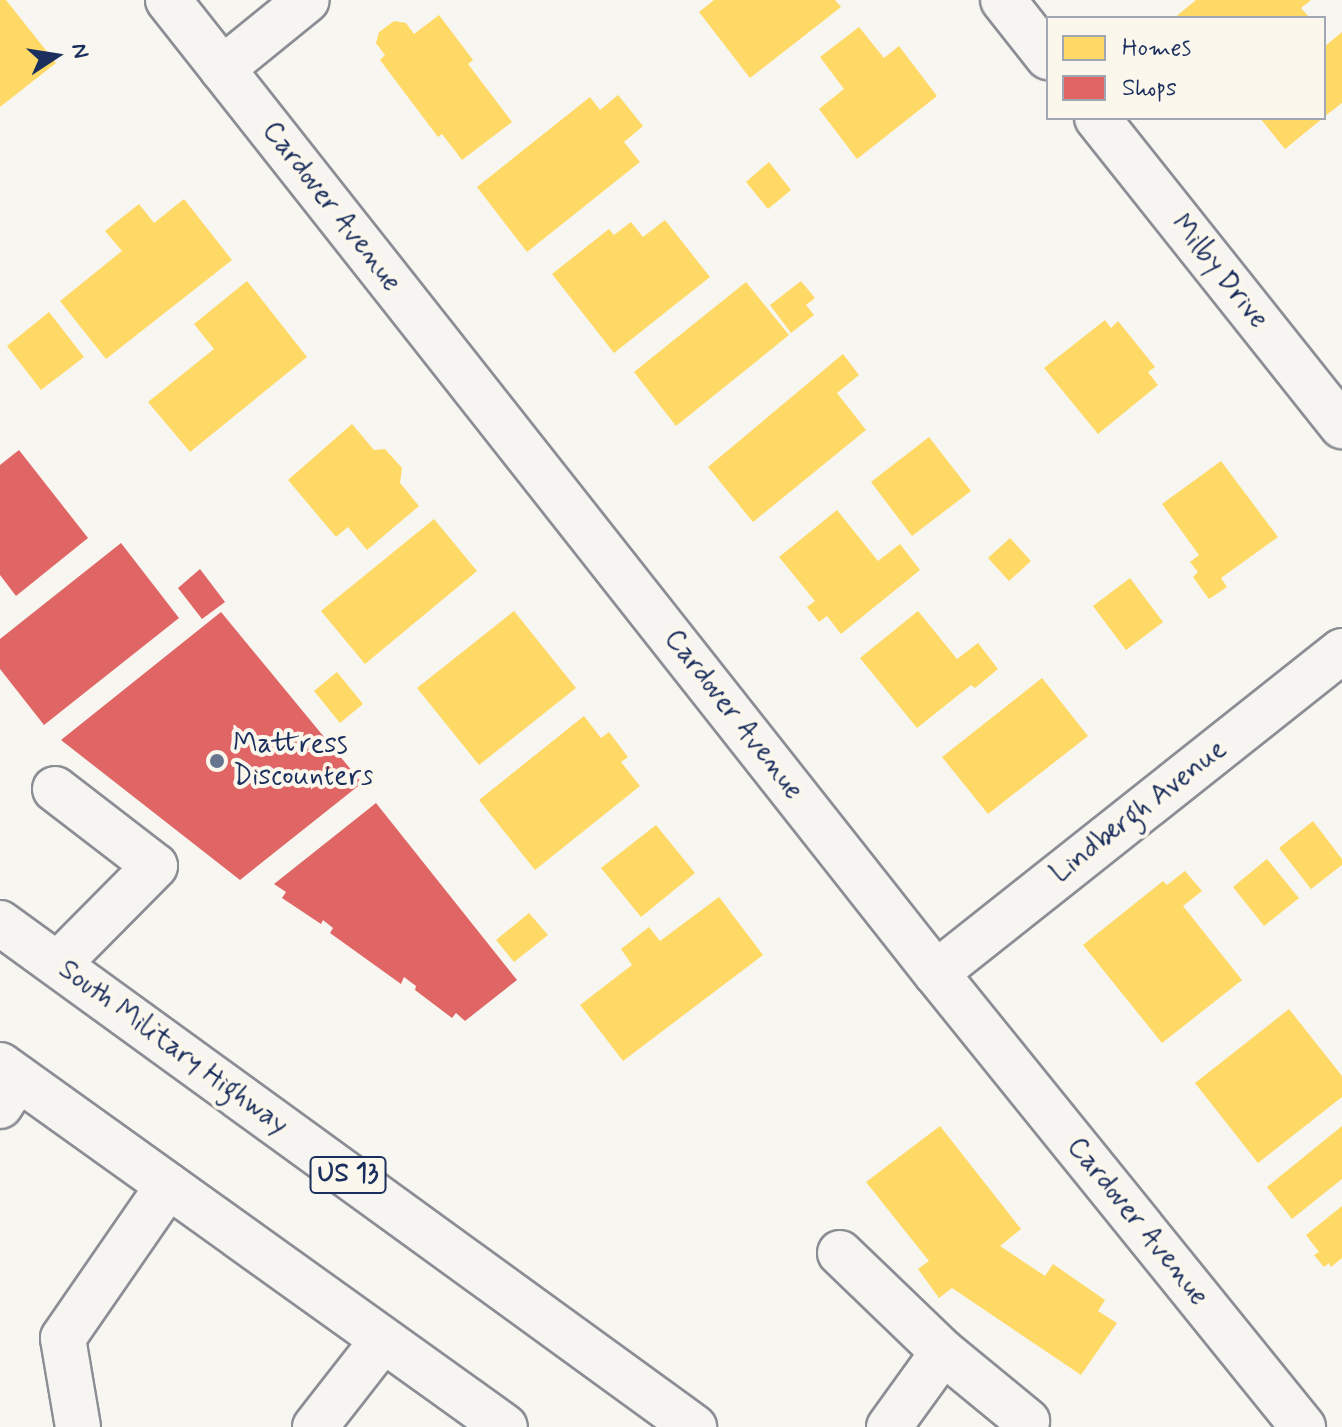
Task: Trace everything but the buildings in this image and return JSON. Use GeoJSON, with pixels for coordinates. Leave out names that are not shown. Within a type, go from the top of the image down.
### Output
{"type":"FeatureCollection","features":[{"type":"Feature","properties":{"kind":"street","name":"Cardover Avenue"},"geometry":{"type":"LineString","coordinates":[[168,0],[936,973],[1303,1427]]}},
{"type":"Feature","properties":{"kind":"street"},"geometry":{"type":"LineString","coordinates":[[222,69],[307,0]]}},
{"type":"Feature","properties":{"kind":"street"},"geometry":{"type":"LineString","coordinates":[[1003,0],[1046,54]]}},
{"type":"Feature","properties":{"kind":"street","name":"Milby Drive"},"geometry":{"type":"LineString","coordinates":[[1099,120],[1342,426]]}},
{"type":"Feature","properties":{"kind":"street","name":"Lindbergh Avenue"},"geometry":{"type":"LineString","coordinates":[[936,973],[1342,651]]}},
{"type":"Feature","properties":{"kind":"street"},"geometry":{"type":"LineString","coordinates":[[55,789],[155,866],[58,964]]}},
{"type":"Feature","properties":{"kind":"street","name":"South Military Highway"},"geometry":{"type":"LineString","coordinates":[[0,923],[694,1427]]}},
{"type":"Feature","properties":{"kind":"street"},"geometry":{"type":"LineString","coordinates":[[6,1083],[168,1186],[505,1427]]}},
{"type":"Feature","properties":{"kind":"street"},"geometry":{"type":"LineString","coordinates":[[78,1427],[63,1338],[168,1186]]}},
{"type":"Feature","properties":{"kind":"street"},"geometry":{"type":"LineString","coordinates":[[840,1253],[943,1352],[1027,1421]]}},
{"type":"Feature","properties":{"kind":"street"},"geometry":{"type":"LineString","coordinates":[[315,1427],[383,1340]]}},
{"type":"Feature","properties":{"kind":"street"},"geometry":{"type":"LineString","coordinates":[[889,1427],[943,1352]]}},
{"type":"Feature","properties":{"kind":"place","name":"Mattress Discounters"},"geometry":{"type":"Point","coordinates":[217,761]}}]}
